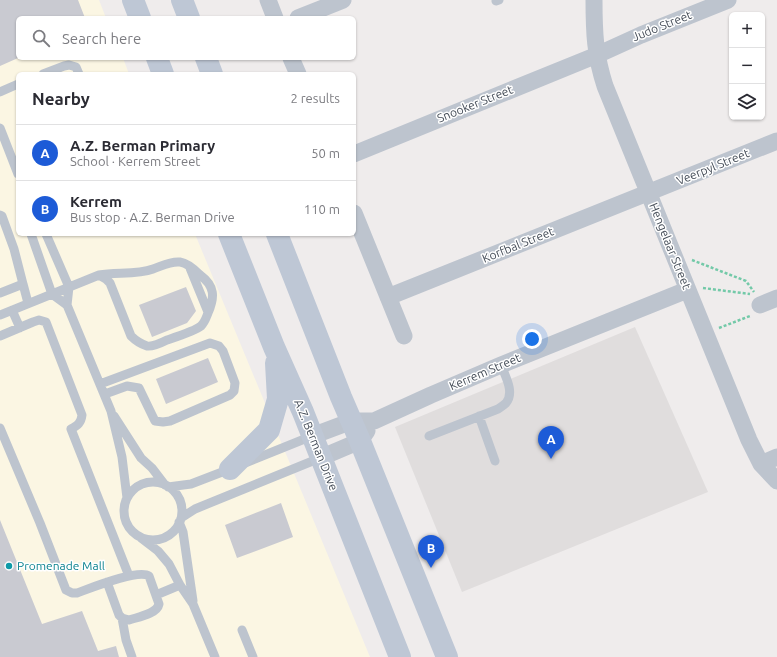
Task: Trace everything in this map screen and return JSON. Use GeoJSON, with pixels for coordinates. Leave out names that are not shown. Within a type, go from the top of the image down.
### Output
{"type":"FeatureCollection","features":[{"type":"Feature","properties":{"kind":"main road"},"geometry":{"type":"LineString","coordinates":[[133,0],[139,16]]}},
{"type":"Feature","properties":{"kind":"main road"},"geometry":{"type":"LineString","coordinates":[[182,0],[188,16]]}},
{"type":"Feature","properties":{"kind":"main road"},"geometry":{"type":"LineString","coordinates":[[158,60],[162,72]]}},
{"type":"Feature","properties":{"kind":"main road"},"geometry":{"type":"LineString","coordinates":[[207,60],[211,72]]}},
{"type":"Feature","properties":{"kind":"main road","name":"A.Z. Berman Drive"},"geometry":{"type":"LineString","coordinates":[[230,236],[274,347],[303,412],[400,657]]}},
{"type":"Feature","properties":{"kind":"main road"},"geometry":{"type":"LineString","coordinates":[[278,236],[341,397],[447,657]]}},
{"type":"Feature","properties":{"kind":"main road"},"geometry":{"type":"LineString","coordinates":[[230,468],[269,430],[278,399],[274,347]]}},
{"type":"Feature","properties":{"kind":"street"},"geometry":{"type":"LineString","coordinates":[[268,0],[274,16]]}},
{"type":"Feature","properties":{"kind":"street"},"geometry":{"type":"LineString","coordinates":[[303,16],[343,0]]}},
{"type":"Feature","properties":{"kind":"street","name":"Hengelaar Street"},"geometry":{"type":"LineString","coordinates":[[594,0],[594,37],[605,86],[676,263],[692,289],[749,440],[761,464],[777,481]]}},
{"type":"Feature","properties":{"kind":"street","name":"Judo Street"},"geometry":{"type":"LineString","coordinates":[[597,55],[629,40],[728,0]]}},
{"type":"Feature","properties":{"kind":"street","name":"Snooker Street"},"geometry":{"type":"LineString","coordinates":[[356,153],[597,55]]}},
{"type":"Feature","properties":{"kind":"street"},"geometry":{"type":"LineString","coordinates":[[292,60],[297,72]]}},
{"type":"Feature","properties":{"kind":"street","name":"Veerpyl Street"},"geometry":{"type":"LineString","coordinates":[[649,194],[777,141]]}},
{"type":"Feature","properties":{"kind":"street","name":"Korfbal Street"},"geometry":{"type":"LineString","coordinates":[[388,297],[649,194]]}},
{"type":"Feature","properties":{"kind":"street"},"geometry":{"type":"LineString","coordinates":[[356,218],[404,336]]}},
{"type":"Feature","properties":{"kind":"street","name":"Kerrem Street"},"geometry":{"type":"LineString","coordinates":[[312,436],[352,421],[374,421],[501,365],[692,289]]}},
{"type":"Feature","properties":{"kind":"street"},"geometry":{"type":"LineString","coordinates":[[758,309],[777,298]]}},
{"type":"Feature","properties":{"kind":"street"},"geometry":{"type":"LineString","coordinates":[[320,458],[360,441],[374,421]]}},
{"type":"Feature","properties":{"kind":"street"},"geometry":{"type":"LineString","coordinates":[[761,464],[777,457]]}},
{"type":"Feature","properties":{"kind":"lane"},"geometry":{"type":"LineString","coordinates":[[49,72],[69,65],[76,67],[78,72]]}},
{"type":"Feature","properties":{"kind":"lane"},"geometry":{"type":"LineString","coordinates":[[0,92],[16,85]]}},
{"type":"Feature","properties":{"kind":"lane"},"geometry":{"type":"LineString","coordinates":[[0,128],[4,148],[16,170]]}},
{"type":"Feature","properties":{"kind":"lane"},"geometry":{"type":"LineString","coordinates":[[0,215],[2,216],[14,249],[28,303]]}},
{"type":"Feature","properties":{"kind":"lane"},"geometry":{"type":"LineString","coordinates":[[32,236],[52,294],[67,305]]}},
{"type":"Feature","properties":{"kind":"lane"},"geometry":{"type":"LineString","coordinates":[[48,236],[69,287],[67,305],[105,394],[111,412],[122,457],[127,498]]}},
{"type":"Feature","properties":{"kind":"lane"},"geometry":{"type":"LineString","coordinates":[[0,315],[99,275],[113,273],[126,274],[152,270],[170,262],[180,262],[206,280],[211,288],[213,298],[212,305],[206,320],[200,327],[156,345],[147,346],[138,342],[131,336],[110,283],[99,275]]}},
{"type":"Feature","properties":{"kind":"lane"},"geometry":{"type":"LineString","coordinates":[[0,292],[23,284]]}},
{"type":"Feature","properties":{"kind":"lane"},"geometry":{"type":"LineString","coordinates":[[12,310],[20,328]]}},
{"type":"Feature","properties":{"kind":"lane"},"geometry":{"type":"LineString","coordinates":[[0,336],[39,320],[46,322],[82,415],[79,425],[71,429],[129,576]]}},
{"type":"Feature","properties":{"kind":"lane"},"geometry":{"type":"LineString","coordinates":[[100,384],[210,343],[219,346],[223,351],[235,383],[234,391],[230,395],[164,422],[156,421],[153,417],[139,388],[127,386],[105,394]]}},
{"type":"Feature","properties":{"kind":"lane"},"geometry":{"type":"LineString","coordinates":[[429,436],[498,409],[507,403],[510,395],[509,387],[501,365]]}},
{"type":"Feature","properties":{"kind":"lane"},"geometry":{"type":"LineString","coordinates":[[111,412],[141,458],[157,474],[166,486],[175,493],[179,500],[181,509],[180,520],[193,604]]}},
{"type":"Feature","properties":{"kind":"lane"},"geometry":{"type":"LineString","coordinates":[[480,416],[495,461]]}},
{"type":"Feature","properties":{"kind":"lane"},"geometry":{"type":"LineString","coordinates":[[0,428],[40,523],[64,588],[68,592],[77,593],[129,576],[148,574],[159,604],[158,609],[129,620],[122,618]]}},
{"type":"Feature","properties":{"kind":"lane"},"geometry":{"type":"LineString","coordinates":[[215,657],[193,604],[180,585],[169,564],[158,551],[131,530],[126,523],[124,506],[127,498],[132,491],[147,483],[156,483],[166,486],[191,484],[312,436]]}},
{"type":"Feature","properties":{"kind":"lane"},"geometry":{"type":"LineString","coordinates":[[137,535],[146,539],[156,540],[166,536],[174,530],[180,520],[195,509],[320,458]]}},
{"type":"Feature","properties":{"kind":"lane"},"geometry":{"type":"LineString","coordinates":[[107,582],[119,615],[122,618],[126,640],[132,657]]}},
{"type":"Feature","properties":{"kind":"lane"},"geometry":{"type":"LineString","coordinates":[[156,595],[180,585]]}},
{"type":"Feature","properties":{"kind":"lane"},"geometry":{"type":"LineString","coordinates":[[242,630],[253,657]]}},
{"type":"Feature","properties":{"kind":"path"},"geometry":{"type":"LineString","coordinates":[[676,263],[690,259],[746,281],[756,295],[692,289]]}},
{"type":"Feature","properties":{"kind":"path"},"geometry":{"type":"LineString","coordinates":[[715,330],[758,309]]}},
{"type":"Feature","properties":{"kind":"shaded area"},"geometry":{"type":"Polygon","coordinates":[[[0,0],[99,0],[105,16],[16,16],[16,60],[124,60],[128,72],[16,72],[16,236],[196,236],[370,657],[0,657],[0,0]]]}},
{"type":"Feature","properties":{"kind":"shaded area"},"geometry":{"type":"Polygon","coordinates":[[[635,327],[708,492],[462,592],[395,427],[635,327]]]}},
{"type":"Feature","properties":{"kind":"building"},"geometry":{"type":"Polygon","coordinates":[[[0,0],[78,0],[84,16],[16,16],[16,59],[0,66],[0,0]]]}},
{"type":"Feature","properties":{"kind":"building"},"geometry":{"type":"Polygon","coordinates":[[[186,287],[196,311],[187,323],[152,337],[139,305],[186,287]]]}},
{"type":"Feature","properties":{"kind":"building"},"geometry":{"type":"Polygon","coordinates":[[[208,358],[218,382],[166,404],[156,379],[208,358]]]}},
{"type":"Feature","properties":{"kind":"building"},"geometry":{"type":"Polygon","coordinates":[[[281,503],[293,537],[237,558],[225,525],[281,503]]]}},
{"type":"Feature","properties":{"kind":"building","name":"Promenade Mall"},"geometry":{"type":"Polygon","coordinates":[[[0,520],[42,624],[82,611],[98,651],[116,646],[119,657],[0,657],[0,520]]]}},
{"type":"Feature","properties":{"kind":"place","name":"A.Z. Berman Primary"},"geometry":{"type":"Point","coordinates":[551,459]}},
{"type":"Feature","properties":{"kind":"place","name":"Promenade Mall"},"geometry":{"type":"Point","coordinates":[9,566]}},
{"type":"Feature","properties":{"kind":"place","name":"Kerrem"},"geometry":{"type":"Point","coordinates":[431,568]}}]}
